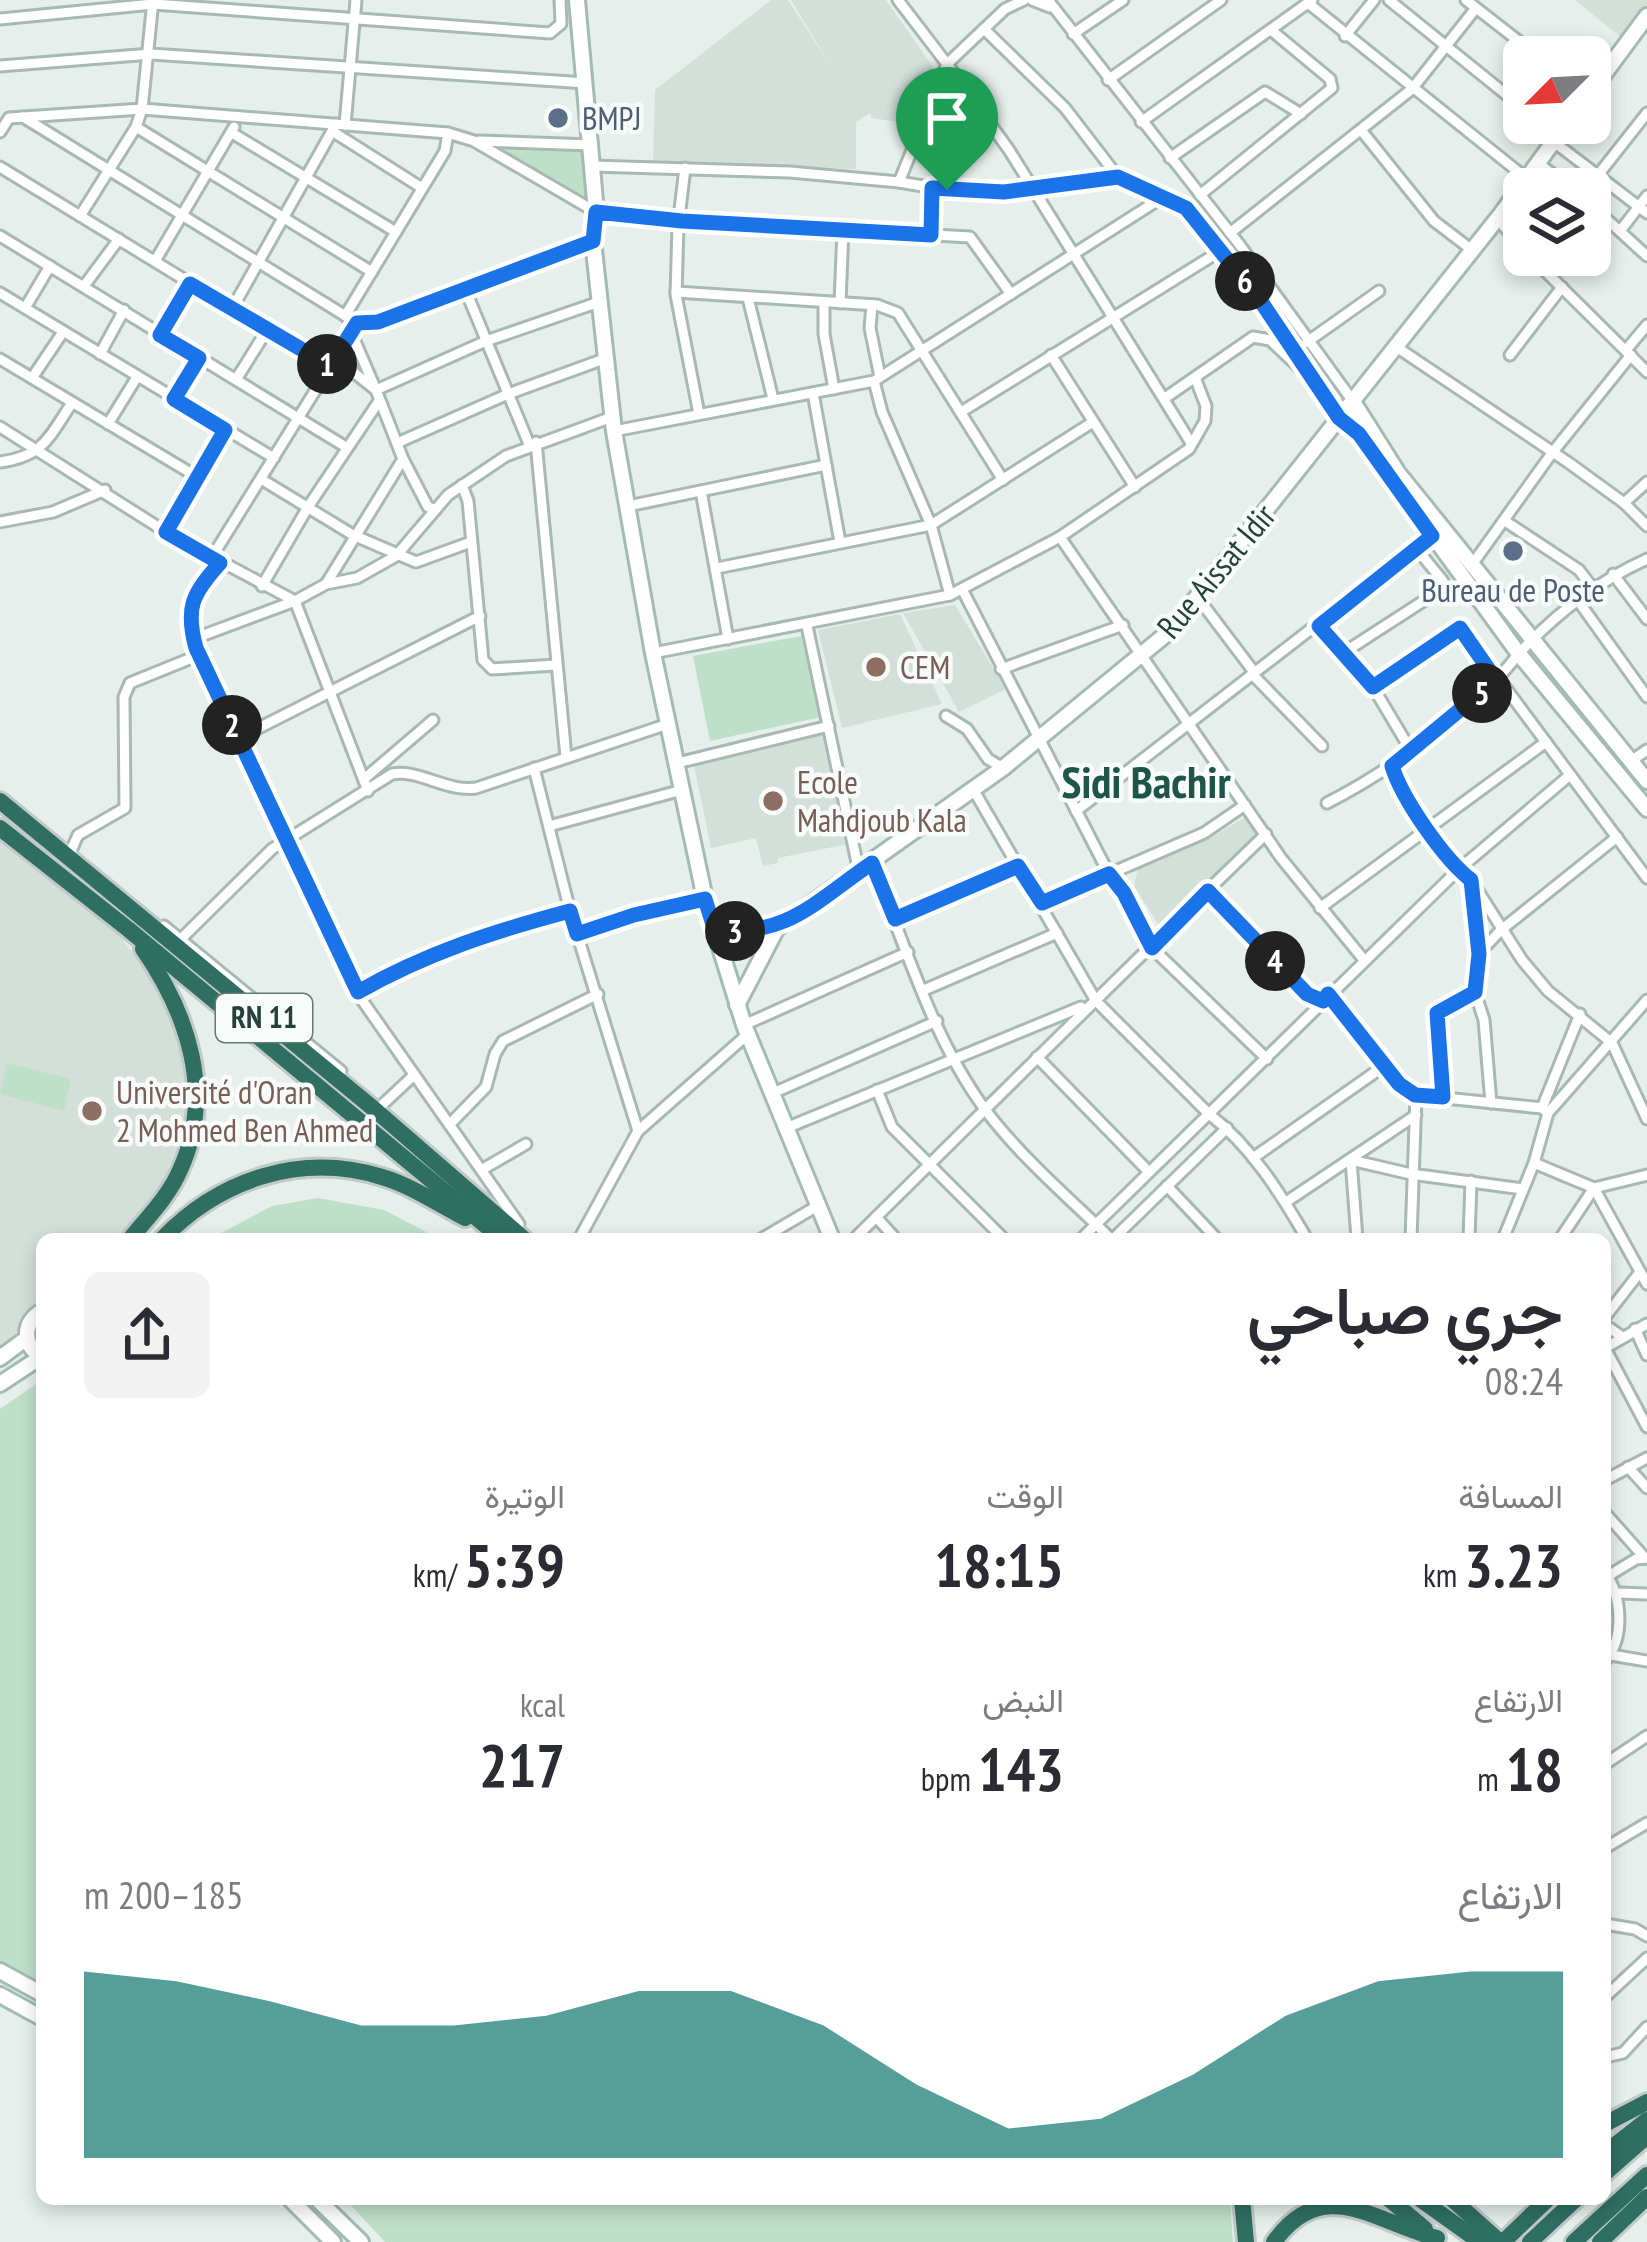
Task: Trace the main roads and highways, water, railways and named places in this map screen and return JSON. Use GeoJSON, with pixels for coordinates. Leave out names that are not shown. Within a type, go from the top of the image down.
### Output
{"type":"FeatureCollection","features":[{"type":"Feature","properties":{"kind":"highway","name":"RN 11"},"geometry":{"type":"LineString","coordinates":[[0,801],[521,1232]]}},
{"type":"Feature","properties":{"kind":"highway","name":"RN 11"},"geometry":{"type":"LineString","coordinates":[[0,828],[495,1233]]}},
{"type":"Feature","properties":{"kind":"highway"},"geometry":{"type":"LineString","coordinates":[[128,929],[168,986],[187,1029],[196,1074],[193,1125],[179,1174],[135,1233]]}},
{"type":"Feature","properties":{"kind":"highway"},"geometry":{"type":"LineString","coordinates":[[169,1233],[206,1202],[248,1181],[294,1167],[335,1165],[386,1178],[491,1233]]}},
{"type":"Feature","properties":{"kind":"highway"},"geometry":{"type":"LineString","coordinates":[[1611,2121],[1647,2102]]}},
{"type":"Feature","properties":{"kind":"highway"},"geometry":{"type":"LineString","coordinates":[[1611,2148],[1647,2120]]}},
{"type":"Feature","properties":{"kind":"highway"},"geometry":{"type":"LineString","coordinates":[[1611,2168],[1647,2136]]}},
{"type":"Feature","properties":{"kind":"highway"},"geometry":{"type":"LineString","coordinates":[[1574,2242],[1647,2175]]}},
{"type":"Feature","properties":{"kind":"highway"},"geometry":{"type":"LineString","coordinates":[[1600,2242],[1647,2197]]}},
{"type":"Feature","properties":{"kind":"highway"},"geometry":{"type":"LineString","coordinates":[[1243,2205],[1246,2242]]}},
{"type":"Feature","properties":{"kind":"highway"},"geometry":{"type":"LineString","coordinates":[[1396,2205],[1440,2240]]}},
{"type":"Feature","properties":{"kind":"highway"},"geometry":{"type":"LineString","coordinates":[[1428,2205],[1480,2242]]}},
{"type":"Feature","properties":{"kind":"highway"},"geometry":{"type":"LineString","coordinates":[[1460,2205],[1505,2239],[1542,2205]]}},
{"type":"Feature","properties":{"kind":"highway"},"geometry":{"type":"LineString","coordinates":[[1530,2242],[1570,2205]]}},
{"type":"Feature","properties":{"kind":"highway"},"geometry":{"type":"LineString","coordinates":[[1274,2242],[1298,2218],[1340,2206],[1370,2211],[1440,2240]]}},
{"type":"Feature","properties":{"kind":"highway"},"geometry":{"type":"LineString","coordinates":[[1617,2226],[1647,2211]]}},
{"type":"Feature","properties":{"kind":"place","name":"BMPJ"},"geometry":{"type":"Point","coordinates":[558,118]}},
{"type":"Feature","properties":{"kind":"place","name":"Bureau de Poste"},"geometry":{"type":"Point","coordinates":[1513,551]}},
{"type":"Feature","properties":{"kind":"place","name":"CEM"},"geometry":{"type":"Point","coordinates":[876,667]}},
{"type":"Feature","properties":{"kind":"place","name":"Ecole Mahdjoub Kala"},"geometry":{"type":"Point","coordinates":[773,801]}},
{"type":"Feature","properties":{"kind":"place","name":"Université d'Oran 2 Mohmed Ben Ahmed"},"geometry":{"type":"Point","coordinates":[92,1111]}},
{"type":"Feature","properties":{"kind":"district","name":"Sidi Bachir"},"geometry":{"type":"Point","coordinates":[1146,782]}}]}
